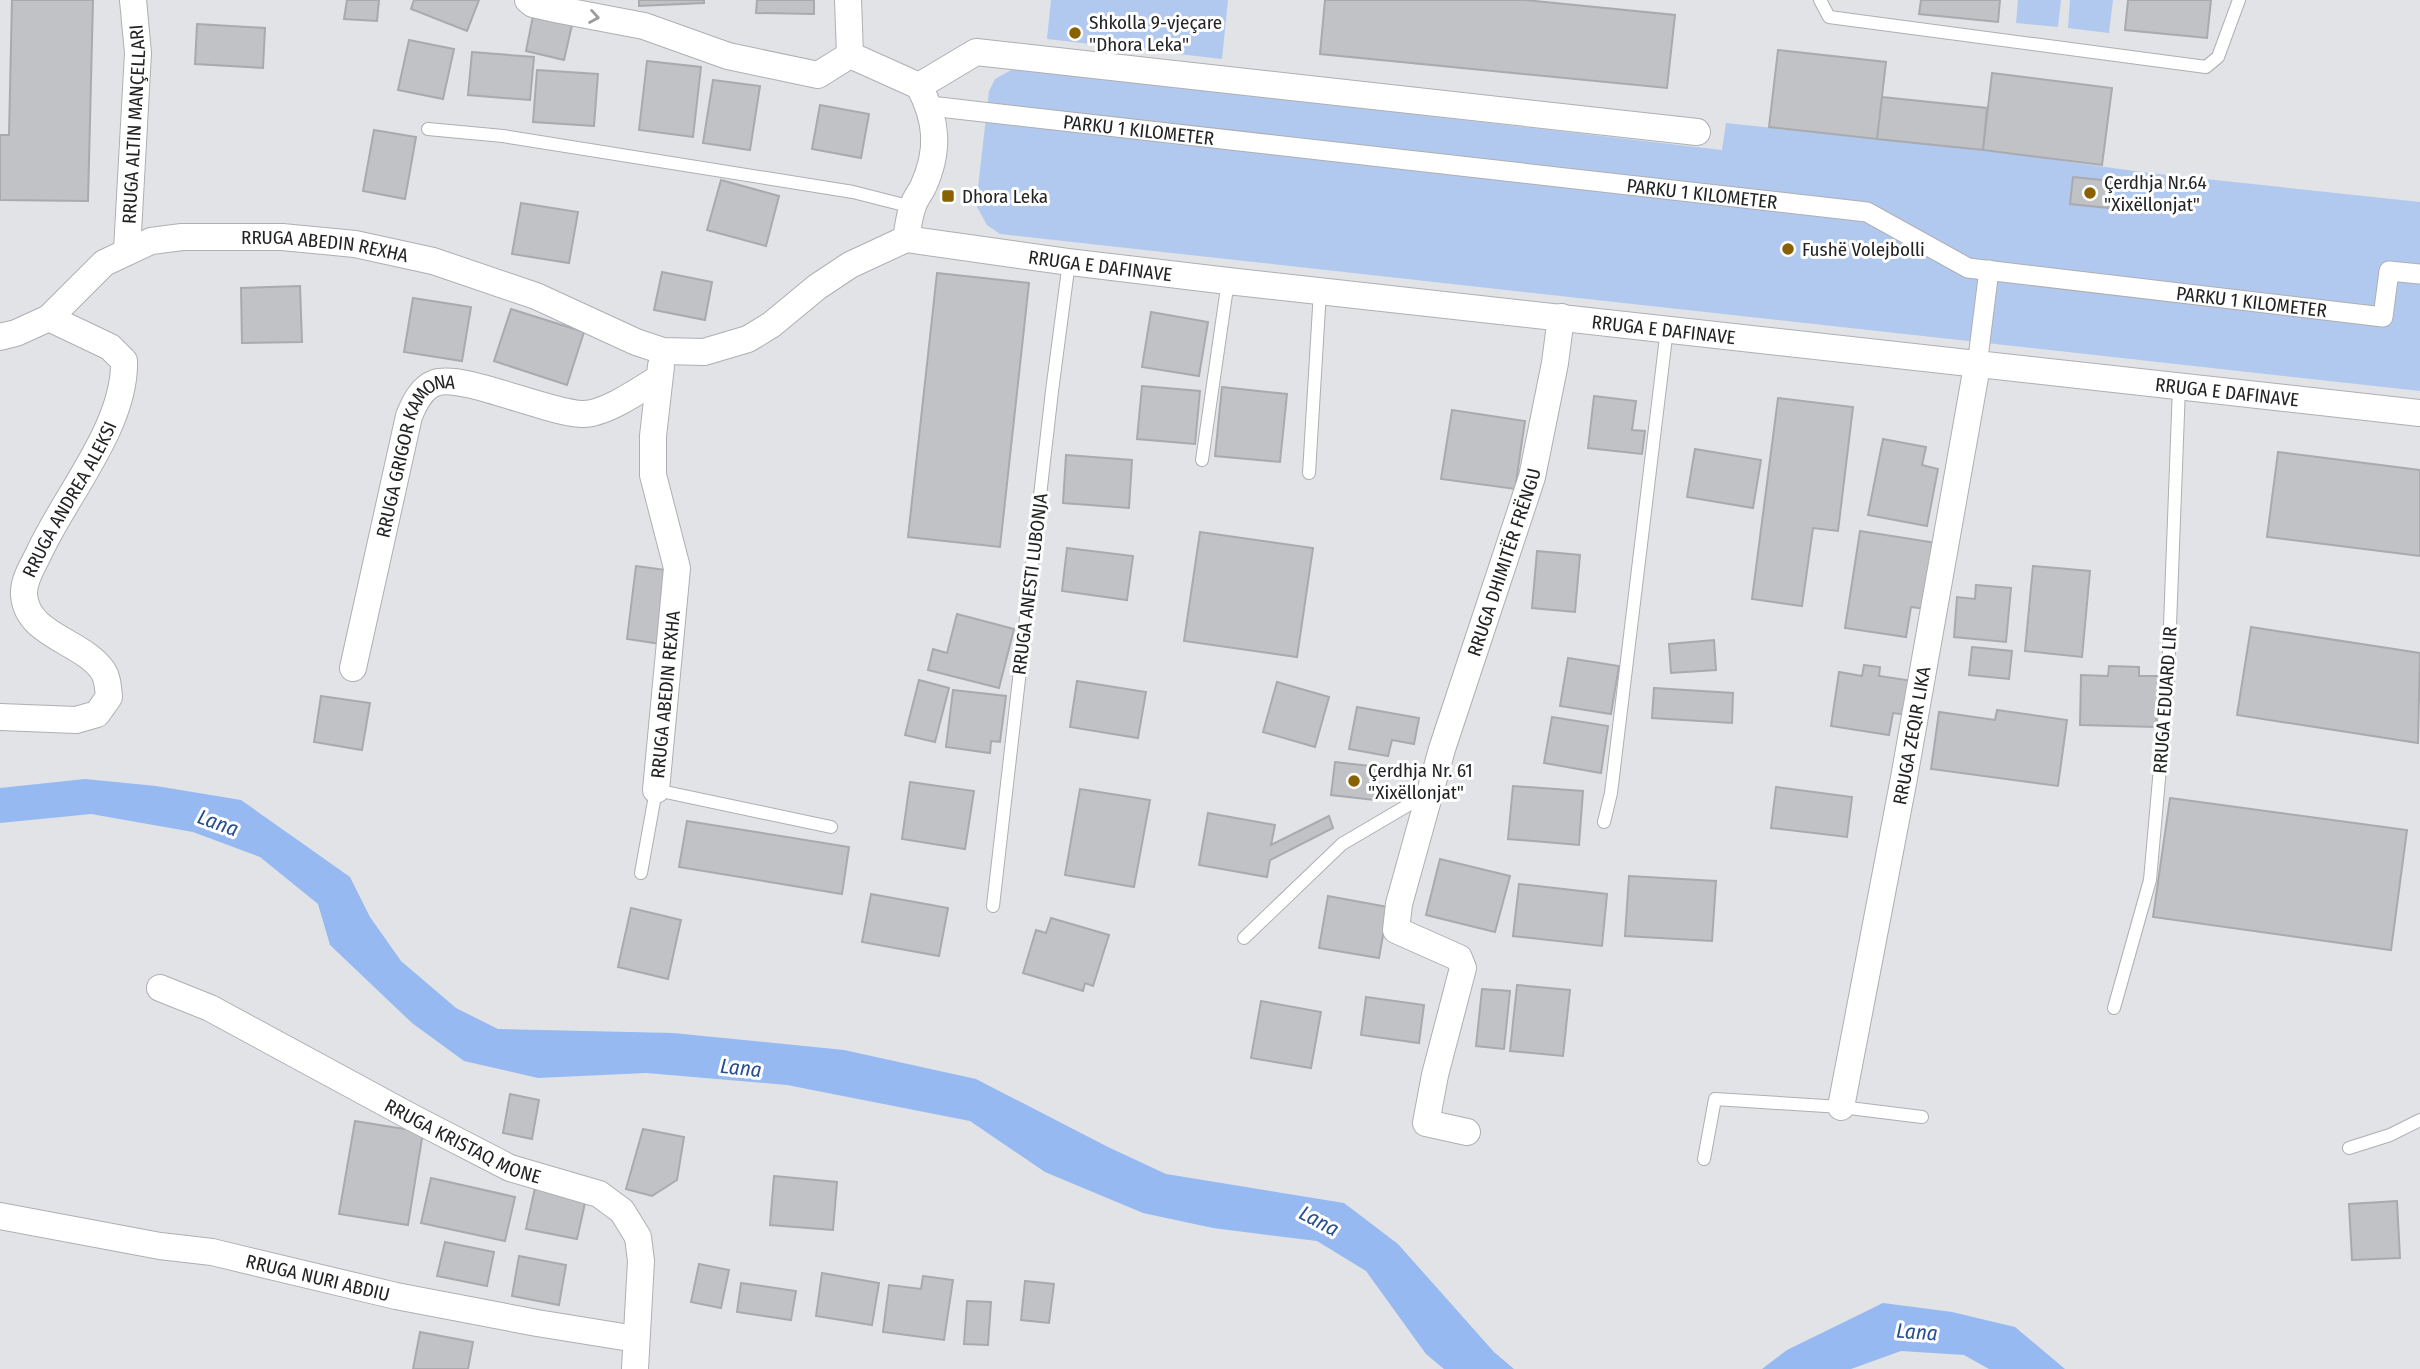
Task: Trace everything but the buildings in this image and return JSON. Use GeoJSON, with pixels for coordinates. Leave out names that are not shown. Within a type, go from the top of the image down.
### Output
{"type":"FeatureCollection","features":[{"type":"Feature","properties":{"kind":"street","name":"RRUGA ALTIN MANÇELLARI"},"geometry":{"type":"LineString","coordinates":[[127,250],[138,53],[133,0]]}},
{"type":"Feature","properties":{"kind":"street"},"geometry":{"type":"LineString","coordinates":[[528,0],[533,4],[644,26],[727,56],[818,75],[850,55]]}},
{"type":"Feature","properties":{"kind":"street"},"geometry":{"type":"LineString","coordinates":[[848,0],[850,55]]}},
{"type":"Feature","properties":{"kind":"street"},"geometry":{"type":"LineString","coordinates":[[924,96],[976,52],[1697,132]]}},
{"type":"Feature","properties":{"kind":"street"},"geometry":{"type":"LineString","coordinates":[[850,55],[924,96],[935,132],[932,160],[924,186],[912,207],[906,239]]}},
{"type":"Feature","properties":{"kind":"street","name":"PARKU 1 KILOMETER"},"geometry":{"type":"LineString","coordinates":[[924,96],[1867,212],[1968,268],[2383,317],[2389,271],[2420,274]]}},
{"type":"Feature","properties":{"kind":"street","name":"RRUGA ABEDIN REXHA"},"geometry":{"type":"LineString","coordinates":[[0,337],[49,318],[104,263],[152,240],[182,237],[282,237],[355,244],[433,261],[536,296],[636,342],[663,351],[704,352],[748,339],[771,325],[817,287],[850,265],[906,239]]}},
{"type":"Feature","properties":{"kind":"street","name":"RRUGA E DAFINAVE"},"geometry":{"type":"LineString","coordinates":[[906,239],[1228,281],[2420,413]]}},
{"type":"Feature","properties":{"kind":"street"},"geometry":{"type":"LineString","coordinates":[[1977,366],[1989,270]]}},
{"type":"Feature","properties":{"kind":"street","name":"RRUGA DHIMITËR FRËNGU"},"geometry":{"type":"LineString","coordinates":[[1467,1132],[1426,1124],[1435,1075],[1463,968],[1459,958],[1396,930],[1399,904],[1426,802],[1532,477],[1555,363],[1561,317]]}},
{"type":"Feature","properties":{"kind":"street","name":"RRUGA ANDREA ALEKSI"},"geometry":{"type":"LineString","coordinates":[[0,717],[76,720],[97,715],[109,697],[102,671],[80,649],[42,627],[28,611],[24,596],[26,581],[44,541],[92,459],[117,406],[125,376],[124,361],[110,346],[49,318]]}},
{"type":"Feature","properties":{"kind":"street","name":"RRUGA ABEDIN REXHA"},"geometry":{"type":"LineString","coordinates":[[656,790],[677,568],[664,509],[653,475],[653,436],[663,351]]}},
{"type":"Feature","properties":{"kind":"street","name":"RRUGA ZEQIR LIKA"},"geometry":{"type":"LineString","coordinates":[[1841,1107],[1977,366]]}},
{"type":"Feature","properties":{"kind":"street","name":"RRUGA GRIGOR KAMONA"},"geometry":{"type":"LineString","coordinates":[[353,668],[409,416],[417,397],[435,382],[461,382],[546,408],[584,415],[607,407],[659,378]]}},
{"type":"Feature","properties":{"kind":"street","name":"RRUGA KRISTAQ MONE"},"geometry":{"type":"LineString","coordinates":[[160,988],[210,1008],[510,1168],[599,1194],[622,1211],[638,1237],[641,1261],[635,1369]]}},
{"type":"Feature","properties":{"kind":"street","name":"RRUGA NURI ABDIU"},"geometry":{"type":"LineString","coordinates":[[0,1216],[160,1246],[212,1252],[396,1296],[636,1339]]}},
{"type":"Feature","properties":{"kind":"lane"},"geometry":{"type":"LineString","coordinates":[[1820,0],[1829,17],[2206,67],[2218,57],[2239,0]]}},
{"type":"Feature","properties":{"kind":"lane"},"geometry":{"type":"LineString","coordinates":[[428,129],[503,136],[853,192],[912,207]]}},
{"type":"Feature","properties":{"kind":"lane","name":"RRUGA ANESTI LUBONJA"},"geometry":{"type":"LineString","coordinates":[[993,906],[1069,262]]}},
{"type":"Feature","properties":{"kind":"lane"},"geometry":{"type":"LineString","coordinates":[[1202,460],[1228,281]]}},
{"type":"Feature","properties":{"kind":"lane"},"geometry":{"type":"LineString","coordinates":[[1309,473],[1321,291]]}},
{"type":"Feature","properties":{"kind":"lane"},"geometry":{"type":"LineString","coordinates":[[1604,822],[1611,793],[1667,330]]}},
{"type":"Feature","properties":{"kind":"lane","name":"RRUGA EDUARD LIR"},"geometry":{"type":"LineString","coordinates":[[2114,1008],[2150,880],[2168,678],[2179,387]]}},
{"type":"Feature","properties":{"kind":"lane"},"geometry":{"type":"LineString","coordinates":[[656,790],[831,827]]}},
{"type":"Feature","properties":{"kind":"lane","name":"RRUGA ABEDIN REXHA"},"geometry":{"type":"LineString","coordinates":[[641,873],[656,790]]}},
{"type":"Feature","properties":{"kind":"lane"},"geometry":{"type":"LineString","coordinates":[[1244,938],[1342,844],[1410,804],[1426,802]]}},
{"type":"Feature","properties":{"kind":"lane"},"geometry":{"type":"LineString","coordinates":[[1704,1159],[1715,1099],[1841,1107],[1922,1117]]}},
{"type":"Feature","properties":{"kind":"lane"},"geometry":{"type":"LineString","coordinates":[[2349,1148],[2390,1135],[2420,1120]]}},
{"type":"Feature","properties":{"kind":"shaded area"},"geometry":{"type":"Polygon","coordinates":[[[1051,0],[1228,0],[1222,59],[1047,39],[1051,0]]]}},
{"type":"Feature","properties":{"kind":"shaded area"},"geometry":{"type":"Polygon","coordinates":[[[2018,0],[2061,0],[2058,27],[2016,23],[2018,0]]]}},
{"type":"Feature","properties":{"kind":"shaded area"},"geometry":{"type":"Polygon","coordinates":[[[2070,0],[2113,0],[2109,33],[2068,28],[2070,0]]]}},
{"type":"Feature","properties":{"kind":"shaded area"},"geometry":{"type":"Polygon","coordinates":[[[1015,68],[1722,150],[1726,123],[1983,150],[2149,173],[2420,202],[2420,391],[1000,234],[987,225],[976,205],[989,91],[995,79],[1015,68]]]}},
{"type":"Feature","properties":{"kind":"water","name":"Lana"},"geometry":{"type":"Polygon","coordinates":[[[85,779],[156,786],[241,800],[350,877],[370,917],[401,961],[456,1008],[498,1029],[673,1033],[844,1050],[976,1079],[1166,1174],[1344,1203],[1398,1244],[1494,1352],[1514,1369],[1444,1369],[1426,1354],[1366,1271],[1317,1241],[1213,1228],[1143,1213],[1045,1172],[970,1121],[787,1085],[646,1073],[538,1078],[464,1061],[412,1023],[330,945],[318,904],[260,857],[193,832],[91,814],[0,823],[0,788],[85,779]]]}},
{"type":"Feature","properties":{"kind":"water","name":"Lana"},"geometry":{"type":"Polygon","coordinates":[[[1883,1303],[1952,1312],[2015,1327],[2065,1369],[1989,1369],[1964,1355],[1901,1351],[1851,1369],[1762,1369],[1787,1350],[1883,1303]]]}},
{"type":"Feature","properties":{"kind":"place","name":"Shkolla 9-vjeçare \"Dhora Leka\""},"geometry":{"type":"Point","coordinates":[1075,33]}},
{"type":"Feature","properties":{"kind":"place","name":"Çerdhja Nr.64 \"Xixëllonjat\""},"geometry":{"type":"Point","coordinates":[2090,193]}},
{"type":"Feature","properties":{"kind":"place","name":"Dhora Leka"},"geometry":{"type":"Point","coordinates":[948,196]}},
{"type":"Feature","properties":{"kind":"place","name":"Fushë Volejbolli"},"geometry":{"type":"Point","coordinates":[1788,249]}},
{"type":"Feature","properties":{"kind":"place","name":"Çerdhja Nr. 61 \"Xixëllonjat\""},"geometry":{"type":"Point","coordinates":[1354,781]}}]}
